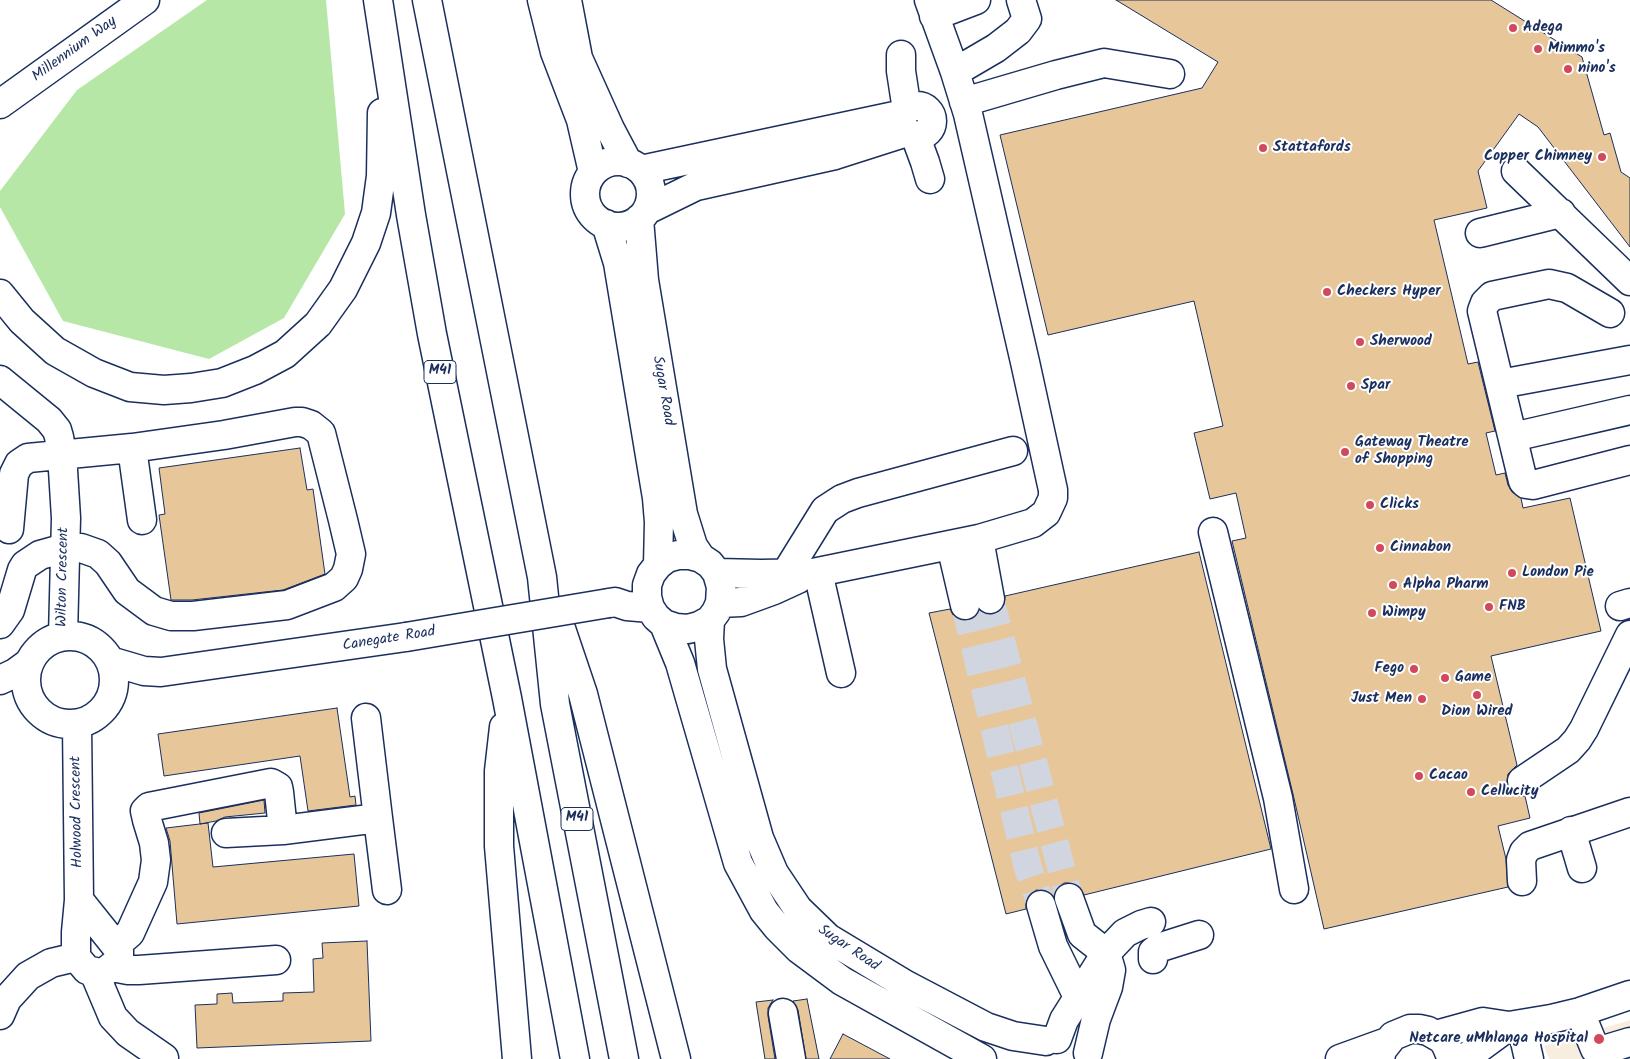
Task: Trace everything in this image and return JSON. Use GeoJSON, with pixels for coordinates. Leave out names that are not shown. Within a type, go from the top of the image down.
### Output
{"type":"FeatureCollection","features":[{"type":"Feature","properties":{"kind":"main road","name":"Millennium Way"},"geometry":{"type":"LineString","coordinates":[[2,104],[145,0]]}},
{"type":"Feature","properties":{"kind":"main road","name":"M41"},"geometry":{"type":"LineString","coordinates":[[378,0],[430,325],[507,698],[575,1059]]}},
{"type":"Feature","properties":{"kind":"main road","name":"M41"},"geometry":{"type":"LineString","coordinates":[[427,0],[542,577],[555,704],[624,1059]]}},
{"type":"Feature","properties":{"kind":"main road"},"geometry":{"type":"LineString","coordinates":[[542,0],[555,52],[581,120],[593,172]]}},
{"type":"Feature","properties":{"kind":"main road"},"geometry":{"type":"LineString","coordinates":[[567,0],[578,58],[610,129],[634,167],[649,182],[651,196],[643,215]]}},
{"type":"Feature","properties":{"kind":"main road"},"geometry":{"type":"LineString","coordinates":[[820,571],[715,611],[699,626],[688,629],[676,628],[655,596],[667,558],[678,554],[690,555],[709,565],[761,574],[820,571],[979,539],[1033,523],[1046,513],[1053,498],[1053,490],[1023,352],[964,102],[931,8],[976,0]]}},
{"type":"Feature","properties":{"kind":"main road"},"geometry":{"type":"LineString","coordinates":[[955,72],[996,48],[1018,30],[1027,19],[1021,0]]}},
{"type":"Feature","properties":{"kind":"main road"},"geometry":{"type":"LineString","coordinates":[[0,294],[22,322],[55,351],[94,373],[130,387],[164,390],[222,383],[255,370],[285,354],[318,324],[343,289],[366,244],[376,213],[381,176],[385,45]]}},
{"type":"Feature","properties":{"kind":"main road"},"geometry":{"type":"LineString","coordinates":[[900,55],[908,123],[925,162],[930,179]]}},
{"type":"Feature","properties":{"kind":"main road"},"geometry":{"type":"LineString","coordinates":[[964,102],[1104,63],[1170,74]]}},
{"type":"Feature","properties":{"kind":"main road"},"geometry":{"type":"LineString","coordinates":[[908,123],[835,155],[696,186],[623,226],[606,224],[595,217],[587,206],[585,192],[588,180],[593,172],[609,162],[634,167],[908,123]]}},
{"type":"Feature","properties":{"kind":"main road"},"geometry":{"type":"LineString","coordinates":[[1516,171],[1630,281]]}},
{"type":"Feature","properties":{"kind":"main road"},"geometry":{"type":"LineString","coordinates":[[1480,233],[1561,213]]}},
{"type":"Feature","properties":{"kind":"main road","name":"Sugar Road"},"geometry":{"type":"LineString","coordinates":[[643,215],[644,280],[683,514],[690,538],[709,565]]}},
{"type":"Feature","properties":{"kind":"main road","name":"Sugar Road"},"geometry":{"type":"LineString","coordinates":[[606,224],[618,263],[657,498],[659,522],[655,596],[680,663],[738,863],[764,911],[787,938],[827,970],[857,989],[982,1059]]}},
{"type":"Feature","properties":{"kind":"main road"},"geometry":{"type":"LineString","coordinates":[[1610,313],[1568,288],[1549,284],[1492,296],[1485,303],[1482,311],[1522,482],[1529,485],[1630,460]]}},
{"type":"Feature","properties":{"kind":"main road"},"geometry":{"type":"LineString","coordinates":[[1500,384],[1630,360]]}},
{"type":"Feature","properties":{"kind":"main road","name":"Wilton Crescent"},"geometry":{"type":"LineString","coordinates":[[0,380],[49,420],[57,430],[62,454],[66,518],[63,636]]}},
{"type":"Feature","properties":{"kind":"main road"},"geometry":{"type":"LineString","coordinates":[[1513,437],[1630,410]]}},
{"type":"Feature","properties":{"kind":"main road"},"geometry":{"type":"LineString","coordinates":[[0,624],[10,610],[22,570],[26,565],[40,555],[65,548],[81,548],[98,554],[108,563],[127,590],[154,611],[171,616],[193,616],[287,605],[334,587],[344,578],[348,569],[350,554],[344,520],[321,433],[311,425],[295,422],[224,435],[132,448],[28,458],[18,464],[14,474],[9,529]]}},
{"type":"Feature","properties":{"kind":"main road"},"geometry":{"type":"LineString","coordinates":[[132,448],[142,520]]}},
{"type":"Feature","properties":{"kind":"main road"},"geometry":{"type":"LineString","coordinates":[[786,573],[826,510],[842,499],[858,492],[1013,451]]}},
{"type":"Feature","properties":{"kind":"main road"},"geometry":{"type":"LineString","coordinates":[[1213,532],[1278,798],[1294,890]]}},
{"type":"Feature","properties":{"kind":"main road"},"geometry":{"type":"LineString","coordinates":[[951,545],[978,602],[979,539]]}},
{"type":"Feature","properties":{"kind":"main road"},"geometry":{"type":"LineString","coordinates":[[709,565],[721,587],[715,611]]}},
{"type":"Feature","properties":{"kind":"main road"},"geometry":{"type":"LineString","coordinates":[[820,571],[846,672]]}},
{"type":"Feature","properties":{"kind":"main road"},"geometry":{"type":"LineString","coordinates":[[542,577],[577,672],[676,1059]]}},
{"type":"Feature","properties":{"kind":"main road","name":"Canegate Road"},"geometry":{"type":"LineString","coordinates":[[113,692],[161,672],[406,638],[612,603],[627,606],[655,596]]}},
{"type":"Feature","properties":{"kind":"main road","name":"Sugar Road"},"geometry":{"type":"LineString","coordinates":[[715,611],[709,639],[712,669],[758,838],[774,873],[798,909],[828,938],[854,955],[986,1027],[1013,1036],[1074,1043],[1089,1056]]}},
{"type":"Feature","properties":{"kind":"main road"},"geometry":{"type":"LineString","coordinates":[[1522,780],[1568,750],[1577,740],[1630,635]]}},
{"type":"Feature","properties":{"kind":"main road"},"geometry":{"type":"LineString","coordinates":[[63,636],[77,636],[91,641],[102,649],[110,661],[115,676],[113,692],[108,704],[100,714],[89,721],[77,724],[60,723],[45,717],[33,705],[27,691],[26,676],[30,662],[38,650],[49,641],[63,636]]}},
{"type":"Feature","properties":{"kind":"main road","name":"Canegate Road"},"geometry":{"type":"LineString","coordinates":[[110,661],[144,670],[161,672]]}},
{"type":"Feature","properties":{"kind":"main road"},"geometry":{"type":"LineString","coordinates":[[0,680],[15,673],[30,662]]}},
{"type":"Feature","properties":{"kind":"main road"},"geometry":{"type":"LineString","coordinates":[[0,697],[33,705]]}},
{"type":"Feature","properties":{"kind":"main road"},"geometry":{"type":"LineString","coordinates":[[507,698],[498,771],[499,846],[517,1059]]}},
{"type":"Feature","properties":{"kind":"main road"},"geometry":{"type":"LineString","coordinates":[[366,718],[387,890]]}},
{"type":"Feature","properties":{"kind":"main road","name":"Holwood Crescent"},"geometry":{"type":"LineString","coordinates":[[77,724],[79,900],[76,932],[99,960]]}},
{"type":"Feature","properties":{"kind":"main road"},"geometry":{"type":"LineString","coordinates":[[99,960],[126,937],[133,927],[153,882],[156,860],[154,843],[145,811],[149,807],[271,783],[278,787],[283,830]]}},
{"type":"Feature","properties":{"kind":"main road"},"geometry":{"type":"LineString","coordinates":[[1522,882],[1520,860],[1527,848],[1570,831],[1630,812]]}},
{"type":"Feature","properties":{"kind":"main road"},"geometry":{"type":"LineString","coordinates":[[226,833],[283,830],[378,818]]}},
{"type":"Feature","properties":{"kind":"main road"},"geometry":{"type":"LineString","coordinates":[[1570,831],[1582,868]]}},
{"type":"Feature","properties":{"kind":"main road"},"geometry":{"type":"LineString","coordinates":[[1069,898],[1082,934],[1106,953],[1111,970],[1096,1019],[1089,1056]]}},
{"type":"Feature","properties":{"kind":"main road"},"geometry":{"type":"LineString","coordinates":[[79,900],[99,960],[113,1017],[128,1033],[164,1058]]}},
{"type":"Feature","properties":{"kind":"main road"},"geometry":{"type":"LineString","coordinates":[[1041,905],[1053,946],[1078,997]]}},
{"type":"Feature","properties":{"kind":"main road"},"geometry":{"type":"LineString","coordinates":[[1026,1059],[1032,1050],[1052,1040],[1106,953],[1125,933],[1150,922]]}},
{"type":"Feature","properties":{"kind":"main road"},"geometry":{"type":"LineString","coordinates":[[1153,959],[1153,952],[1158,948],[1199,935]]}},
{"type":"Feature","properties":{"kind":"main road"},"geometry":{"type":"LineString","coordinates":[[0,1015],[7,1000],[28,976],[51,963],[99,960],[128,970],[139,970],[276,960]]}},
{"type":"Feature","properties":{"kind":"main road"},"geometry":{"type":"LineString","coordinates":[[1436,1035],[1483,1022],[1515,1025],[1580,1012],[1630,995]]}},
{"type":"Feature","properties":{"kind":"main road"},"geometry":{"type":"LineString","coordinates":[[1580,1012],[1595,1049],[1600,1051],[1630,1042]]}},
{"type":"Feature","properties":{"kind":"main road"},"geometry":{"type":"LineString","coordinates":[[783,1013],[792,1059]]}},
{"type":"Feature","properties":{"kind":"main road"},"geometry":{"type":"LineString","coordinates":[[1464,1059],[1515,1025]]}},
{"type":"Feature","properties":{"kind":"main road"},"geometry":{"type":"LineString","coordinates":[[1515,1025],[1529,1059]]}},
{"type":"Feature","properties":{"kind":"main road"},"geometry":{"type":"LineString","coordinates":[[1340,1059],[1383,1051],[1401,1032],[1410,1029],[1428,1031],[1436,1035],[1446,1045],[1452,1059]]}},
{"type":"Feature","properties":{"kind":"shaded area","name":"Netcare uMhlanga Hospital"},"geometry":{"type":"Polygon","coordinates":[[[1630,1020],[1630,1059],[1549,1059],[1544,1046],[1630,1020]]]}},
{"type":"Feature","properties":{"kind":"green space"},"geometry":{"type":"Polygon","coordinates":[[[207,0],[326,0],[345,214],[284,318],[209,359],[63,321],[0,207],[0,191],[77,90],[207,0]]]}},
{"type":"Feature","properties":{"kind":"building","name":"Gateway Theatre of Shopping"},"geometry":{"type":"Polygon","coordinates":[[[1116,0],[1491,0],[1582,57],[1604,135],[1610,133],[1621,172],[1630,178],[1630,247],[1538,127],[1519,114],[1478,171],[1487,208],[1434,220],[1468,364],[1478,362],[1495,431],[1486,433],[1496,475],[1505,473],[1508,485],[1512,492],[1521,498],[1523,508],[1570,498],[1601,631],[1491,656],[1517,765],[1508,774],[1507,783],[1509,790],[1515,795],[1525,796],[1530,818],[1498,826],[1506,859],[1508,887],[1324,929],[1232,541],[1246,538],[1236,493],[1210,499],[1194,433],[1223,426],[1194,301],[1048,335],[1000,135],[1202,88],[1218,62],[1116,0]]]}},
{"type":"Feature","properties":{"kind":"building"},"geometry":{"type":"Polygon","coordinates":[[[300,448],[307,490],[313,489],[325,574],[283,590],[192,600],[171,600],[159,515],[165,514],[159,468],[300,448]]]}},
{"type":"Feature","properties":{"kind":"building"},"geometry":{"type":"Polygon","coordinates":[[[1199,552],[1271,849],[1084,895],[1079,886],[1072,883],[1064,883],[1057,888],[1054,897],[1045,890],[1036,890],[1029,895],[1026,901],[1026,909],[1006,914],[929,613],[950,609],[953,615],[960,620],[969,620],[975,617],[980,610],[985,614],[1000,611],[1004,605],[1005,596],[1199,552]]]}},
{"type":"Feature","properties":{"kind":"building"},"geometry":{"type":"Polygon","coordinates":[[[337,708],[350,797],[355,796],[356,805],[308,811],[300,756],[164,776],[158,734],[337,708]]]}},
{"type":"Feature","properties":{"kind":"building"},"geometry":{"type":"Polygon","coordinates":[[[264,800],[265,813],[225,817],[200,824],[199,813],[264,800]]]}},
{"type":"Feature","properties":{"kind":"building"},"geometry":{"type":"Polygon","coordinates":[[[208,823],[213,867],[354,854],[359,906],[177,924],[170,841],[166,828],[208,823]]]}},
{"type":"Feature","properties":{"kind":"building"},"geometry":{"type":"Polygon","coordinates":[[[367,941],[371,1041],[197,1048],[195,1005],[217,1004],[217,994],[232,993],[233,1003],[283,1001],[283,993],[314,992],[313,959],[323,958],[322,943],[367,941]]]}},
{"type":"Feature","properties":{"kind":"building"},"geometry":{"type":"Polygon","coordinates":[[[807,999],[819,1059],[806,1059],[798,1010],[793,1001],[807,999]]]}},
{"type":"Feature","properties":{"kind":"building"},"geometry":{"type":"Polygon","coordinates":[[[773,1000],[768,1008],[768,1016],[775,1059],[765,1059],[756,1002],[773,1000]]]}},
{"type":"Feature","properties":{"kind":"building"},"geometry":{"type":"Polygon","coordinates":[[[843,1034],[890,1059],[830,1059],[843,1034]]]}},
{"type":"Feature","properties":{"kind":"tunnel"},"geometry":{"type":"LineString","coordinates":[[990,599],[1069,898]]}},
{"type":"Feature","properties":{"kind":"tunnel"},"geometry":{"type":"LineString","coordinates":[[965,605],[1028,868],[1041,905]]}},
{"type":"Feature","properties":{"kind":"place","name":"Adega"},"geometry":{"type":"Point","coordinates":[1513,28]}},
{"type":"Feature","properties":{"kind":"place","name":"Mimmo's"},"geometry":{"type":"Point","coordinates":[1538,49]}},
{"type":"Feature","properties":{"kind":"place","name":"nino's"},"geometry":{"type":"Point","coordinates":[1568,69]}},
{"type":"Feature","properties":{"kind":"place","name":"Stattafords"},"geometry":{"type":"Point","coordinates":[1263,148]}},
{"type":"Feature","properties":{"kind":"place","name":"Copper Chimney"},"geometry":{"type":"Point","coordinates":[1602,157]}},
{"type":"Feature","properties":{"kind":"place","name":"Checkers Hyper"},"geometry":{"type":"Point","coordinates":[1327,292]}},
{"type":"Feature","properties":{"kind":"place","name":"Sherwood"},"geometry":{"type":"Point","coordinates":[1360,342]}},
{"type":"Feature","properties":{"kind":"place","name":"Spar"},"geometry":{"type":"Point","coordinates":[1351,386]}},
{"type":"Feature","properties":{"kind":"place","name":"Gateway Theatre of Shopping"},"geometry":{"type":"Point","coordinates":[1345,452]}},
{"type":"Feature","properties":{"kind":"place","name":"Clicks"},"geometry":{"type":"Point","coordinates":[1370,505]}},
{"type":"Feature","properties":{"kind":"place","name":"Cinnabon"},"geometry":{"type":"Point","coordinates":[1380,548]}},
{"type":"Feature","properties":{"kind":"place","name":"London Pie"},"geometry":{"type":"Point","coordinates":[1512,573]}},
{"type":"Feature","properties":{"kind":"place","name":"Alpha Pharm"},"geometry":{"type":"Point","coordinates":[1393,585]}},
{"type":"Feature","properties":{"kind":"place","name":"FNB"},"geometry":{"type":"Point","coordinates":[1489,607]}},
{"type":"Feature","properties":{"kind":"place","name":"Wimpy"},"geometry":{"type":"Point","coordinates":[1372,613]}},
{"type":"Feature","properties":{"kind":"place","name":"Fego"},"geometry":{"type":"Point","coordinates":[1414,669]}},
{"type":"Feature","properties":{"kind":"place","name":"Game"},"geometry":{"type":"Point","coordinates":[1445,678]}},
{"type":"Feature","properties":{"kind":"place","name":"Dion Wired"},"geometry":{"type":"Point","coordinates":[1477,695]}},
{"type":"Feature","properties":{"kind":"place","name":"Just Men"},"geometry":{"type":"Point","coordinates":[1422,699]}},
{"type":"Feature","properties":{"kind":"place","name":"Cacao"},"geometry":{"type":"Point","coordinates":[1419,776]}},
{"type":"Feature","properties":{"kind":"place","name":"Cellucity"},"geometry":{"type":"Point","coordinates":[1471,792]}},
{"type":"Feature","properties":{"kind":"place","name":"Netcare uMhlanga Hospital"},"geometry":{"type":"Point","coordinates":[1599,1039]}}]}
